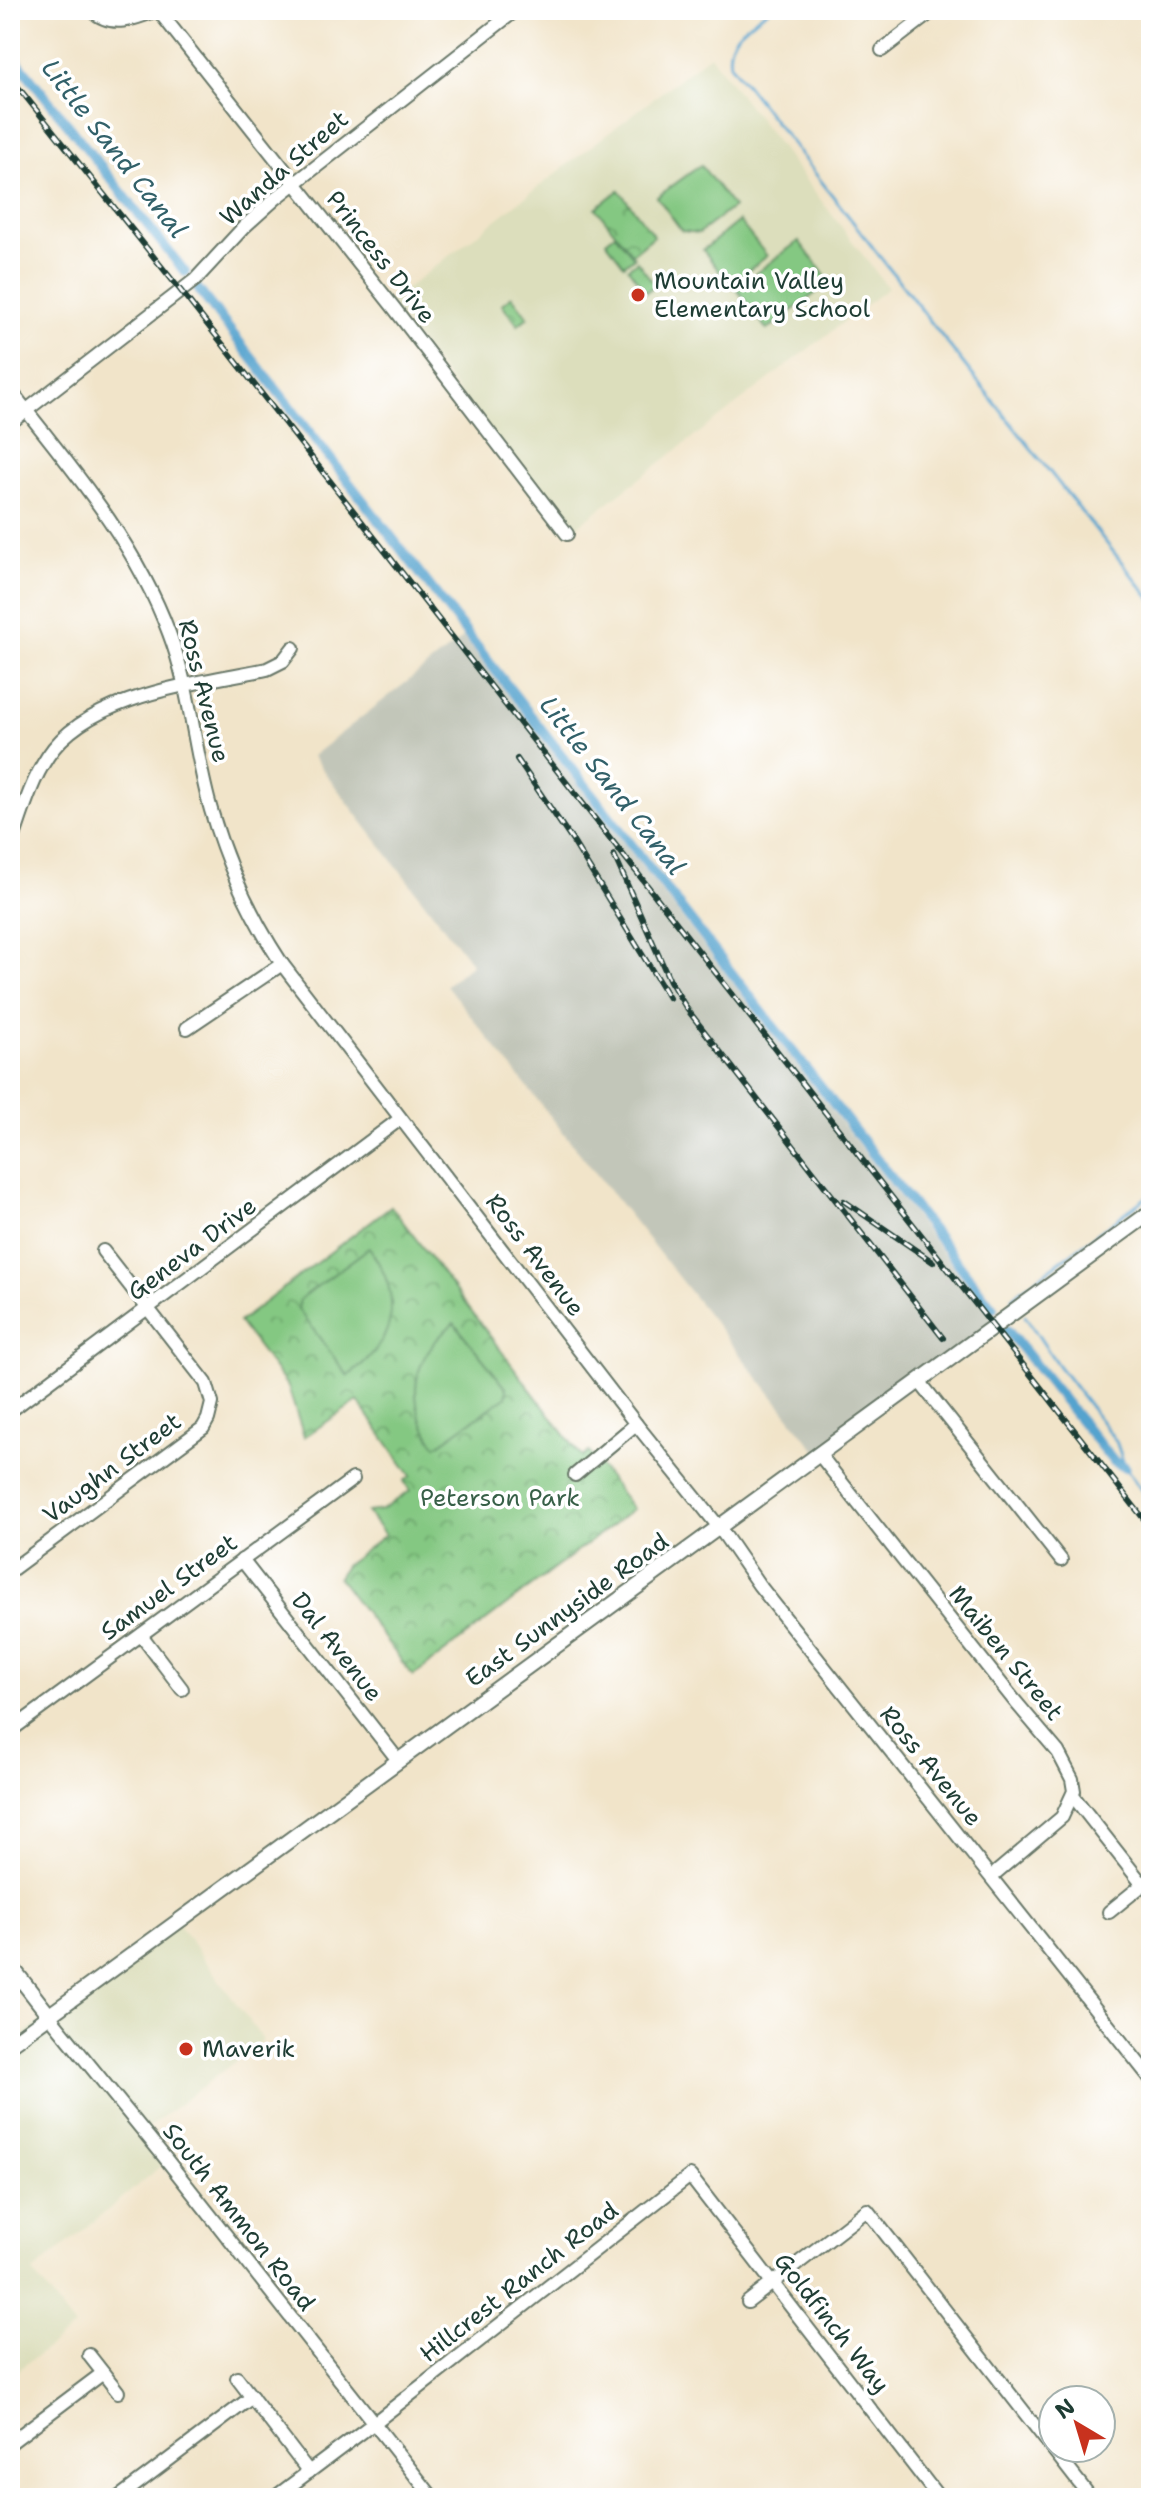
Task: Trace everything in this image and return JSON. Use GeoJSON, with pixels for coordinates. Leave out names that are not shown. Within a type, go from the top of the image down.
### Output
{"type":"FeatureCollection","features":[{"type":"Feature","properties":{"kind":"main road","name":"East Sunnyside Road"},"geometry":{"type":"LineString","coordinates":[[10,2044],[1151,1212]]}},
{"type":"Feature","properties":{"kind":"main road","name":"South Ammon Road"},"geometry":{"type":"LineString","coordinates":[[10,1965],[48,2014]]}},
{"type":"Feature","properties":{"kind":"street"},"geometry":{"type":"LineString","coordinates":[[92,10],[107,20],[133,20],[158,10]]}},
{"type":"Feature","properties":{"kind":"street","name":"Princess Drive"},"geometry":{"type":"LineString","coordinates":[[158,10],[394,308],[567,534]]}},
{"type":"Feature","properties":{"kind":"street","name":"Wanda Street"},"geometry":{"type":"LineString","coordinates":[[10,423],[195,280],[244,227],[346,141],[516,10]]}},
{"type":"Feature","properties":{"kind":"street"},"geometry":{"type":"LineString","coordinates":[[882,50],[934,10]]}},
{"type":"Feature","properties":{"kind":"street","name":"Ross Avenue"},"geometry":{"type":"LineString","coordinates":[[10,390],[113,524],[153,592],[185,685],[211,811],[255,922],[282,964],[636,1424],[719,1527],[759,1585],[1151,2079]]}},
{"type":"Feature","properties":{"kind":"street"},"geometry":{"type":"LineString","coordinates":[[10,848],[37,774],[49,753],[88,719],[108,709],[185,685],[267,669],[283,661],[293,648]]}},
{"type":"Feature","properties":{"kind":"street"},"geometry":{"type":"LineString","coordinates":[[187,1028],[282,964]]}},
{"type":"Feature","properties":{"kind":"street","name":"Geneva Drive"},"geometry":{"type":"LineString","coordinates":[[10,1411],[149,1310],[400,1119]]}},
{"type":"Feature","properties":{"kind":"street"},"geometry":{"type":"LineString","coordinates":[[103,1251],[149,1310]]}},
{"type":"Feature","properties":{"kind":"street","name":"Vaughn Street"},"geometry":{"type":"LineString","coordinates":[[10,1571],[203,1428],[208,1419],[212,1403],[206,1383],[149,1310]]}},
{"type":"Feature","properties":{"kind":"street"},"geometry":{"type":"LineString","coordinates":[[919,1381],[1061,1560]]}},
{"type":"Feature","properties":{"kind":"street"},"geometry":{"type":"LineString","coordinates":[[575,1475],[636,1424]]}},
{"type":"Feature","properties":{"kind":"street","name":"Maiben Street"},"geometry":{"type":"LineString","coordinates":[[819,1454],[1058,1752],[1072,1779],[1073,1796]]}},
{"type":"Feature","properties":{"kind":"street","name":"Samuel Street"},"geometry":{"type":"LineString","coordinates":[[10,1731],[353,1479]]}},
{"type":"Feature","properties":{"kind":"street","name":"Dal Avenue"},"geometry":{"type":"LineString","coordinates":[[242,1560],[398,1760]]}},
{"type":"Feature","properties":{"kind":"street"},"geometry":{"type":"LineString","coordinates":[[141,1635],[182,1689]]}},
{"type":"Feature","properties":{"kind":"street"},"geometry":{"type":"LineString","coordinates":[[992,1876],[1062,1817],[1073,1796],[1147,1882],[1109,1912]]}},
{"type":"Feature","properties":{"kind":"street","name":"South Ammon Road"},"geometry":{"type":"LineString","coordinates":[[48,2014],[433,2498]]}},
{"type":"Feature","properties":{"kind":"street","name":"Hillcrest Ranch Road"},"geometry":{"type":"LineString","coordinates":[[274,2498],[690,2176]]}},
{"type":"Feature","properties":{"kind":"street","name":"Goldfinch Way"},"geometry":{"type":"LineString","coordinates":[[690,2176],[939,2498]]}},
{"type":"Feature","properties":{"kind":"street"},"geometry":{"type":"LineString","coordinates":[[748,2302],[867,2210],[1091,2498]]}},
{"type":"Feature","properties":{"kind":"street"},"geometry":{"type":"LineString","coordinates":[[89,2355],[118,2392]]}},
{"type":"Feature","properties":{"kind":"street"},"geometry":{"type":"LineString","coordinates":[[10,2443],[103,2373]]}},
{"type":"Feature","properties":{"kind":"street"},"geometry":{"type":"LineString","coordinates":[[237,2378],[309,2472]]}},
{"type":"Feature","properties":{"kind":"street"},"geometry":{"type":"LineString","coordinates":[[118,2498],[252,2397]]}},
{"type":"Feature","properties":{"kind":"shaded area","name":"Mountain Valley Elementary School"},"geometry":{"type":"Polygon","coordinates":[[[710,55],[888,288],[567,534],[389,302],[710,55]]]}},
{"type":"Feature","properties":{"kind":"shaded area"},"geometry":{"type":"Polygon","coordinates":[[[463,638],[998,1324],[819,1454],[446,985],[472,964],[312,756],[463,638]]]}},
{"type":"Feature","properties":{"kind":"shaded area"},"geometry":{"type":"Polygon","coordinates":[[[176,1921],[263,2040],[144,2131],[163,2164],[33,2272],[75,2327],[10,2376],[10,2044],[176,1921]]]}},
{"type":"Feature","properties":{"kind":"green space"},"geometry":{"type":"Polygon","coordinates":[[[701,165],[733,207],[699,233],[682,231],[657,197],[701,165]]]}},
{"type":"Feature","properties":{"kind":"green space"},"geometry":{"type":"Polygon","coordinates":[[[619,190],[654,236],[632,254],[596,208],[619,190]]]}},
{"type":"Feature","properties":{"kind":"green space"},"geometry":{"type":"Polygon","coordinates":[[[739,221],[767,256],[730,285],[703,250],[739,221]]]}},
{"type":"Feature","properties":{"kind":"green space"},"geometry":{"type":"Polygon","coordinates":[[[615,234],[634,257],[624,265],[606,241],[615,234]]]}},
{"type":"Feature","properties":{"kind":"green space"},"geometry":{"type":"Polygon","coordinates":[[[799,241],[830,282],[767,330],[736,288],[799,241]]]}},
{"type":"Feature","properties":{"kind":"green space"},"geometry":{"type":"Polygon","coordinates":[[[637,261],[655,285],[646,292],[628,268],[637,261]]]}},
{"type":"Feature","properties":{"kind":"green space"},"geometry":{"type":"Polygon","coordinates":[[[512,296],[528,317],[518,325],[502,304],[512,296]]]}},
{"type":"Feature","properties":{"kind":"green space","name":"Peterson Park"},"geometry":{"type":"Polygon","coordinates":[[[391,1206],[582,1457],[589,1452],[633,1509],[413,1676],[338,1577],[345,1566],[385,1535],[367,1512],[382,1510],[410,1491],[404,1481],[411,1476],[358,1401],[304,1437],[288,1387],[239,1322],[391,1206]]]}},
{"type":"Feature","properties":{"kind":"green space"},"geometry":{"type":"Polygon","coordinates":[[[369,1248],[388,1284],[390,1317],[386,1333],[377,1348],[348,1376],[298,1309],[300,1299],[369,1248]]]}},
{"type":"Feature","properties":{"kind":"green space"},"geometry":{"type":"Polygon","coordinates":[[[454,1323],[507,1389],[506,1397],[436,1446],[419,1412],[417,1380],[429,1350],[454,1323]]]}},
{"type":"Feature","properties":{"kind":"waterway"},"geometry":{"type":"LineString","coordinates":[[768,10],[746,26],[735,39],[729,54],[730,64],[1151,599]]}},
{"type":"Feature","properties":{"kind":"waterway","name":"Little Sand Canal"},"geometry":{"type":"LineString","coordinates":[[10,52],[185,272]]}},
{"type":"Feature","properties":{"kind":"waterway","name":"Little Sand Canal"},"geometry":{"type":"LineString","coordinates":[[198,289],[993,1308]]}},
{"type":"Feature","properties":{"kind":"waterway"},"geometry":{"type":"LineString","coordinates":[[1014,1302],[1012,1298],[1019,1292],[1151,1194]]}},
{"type":"Feature","properties":{"kind":"waterway"},"geometry":{"type":"LineString","coordinates":[[1025,1316],[1116,1441],[1125,1467],[1151,1504]]}},
{"type":"Feature","properties":{"kind":"waterway"},"geometry":{"type":"LineString","coordinates":[[1007,1330],[1113,1461],[1125,1467]]}},
{"type":"Feature","properties":{"kind":"railway"},"geometry":{"type":"LineString","coordinates":[[10,77],[1151,1528]]}},
{"type":"Feature","properties":{"kind":"railway"},"geometry":{"type":"LineString","coordinates":[[517,759],[572,840],[669,998]]}},
{"type":"Feature","properties":{"kind":"railway"},"geometry":{"type":"LineString","coordinates":[[614,855],[670,981],[687,1009],[943,1338]]}},
{"type":"Feature","properties":{"kind":"railway"},"geometry":{"type":"LineString","coordinates":[[844,1201],[933,1262]]}},
{"type":"Feature","properties":{"kind":"place","name":"Mountain Valley Elementary School"},"geometry":{"type":"Point","coordinates":[638,295]}},
{"type":"Feature","properties":{"kind":"place","name":"Maverik"},"geometry":{"type":"Point","coordinates":[186,2049]}}]}
